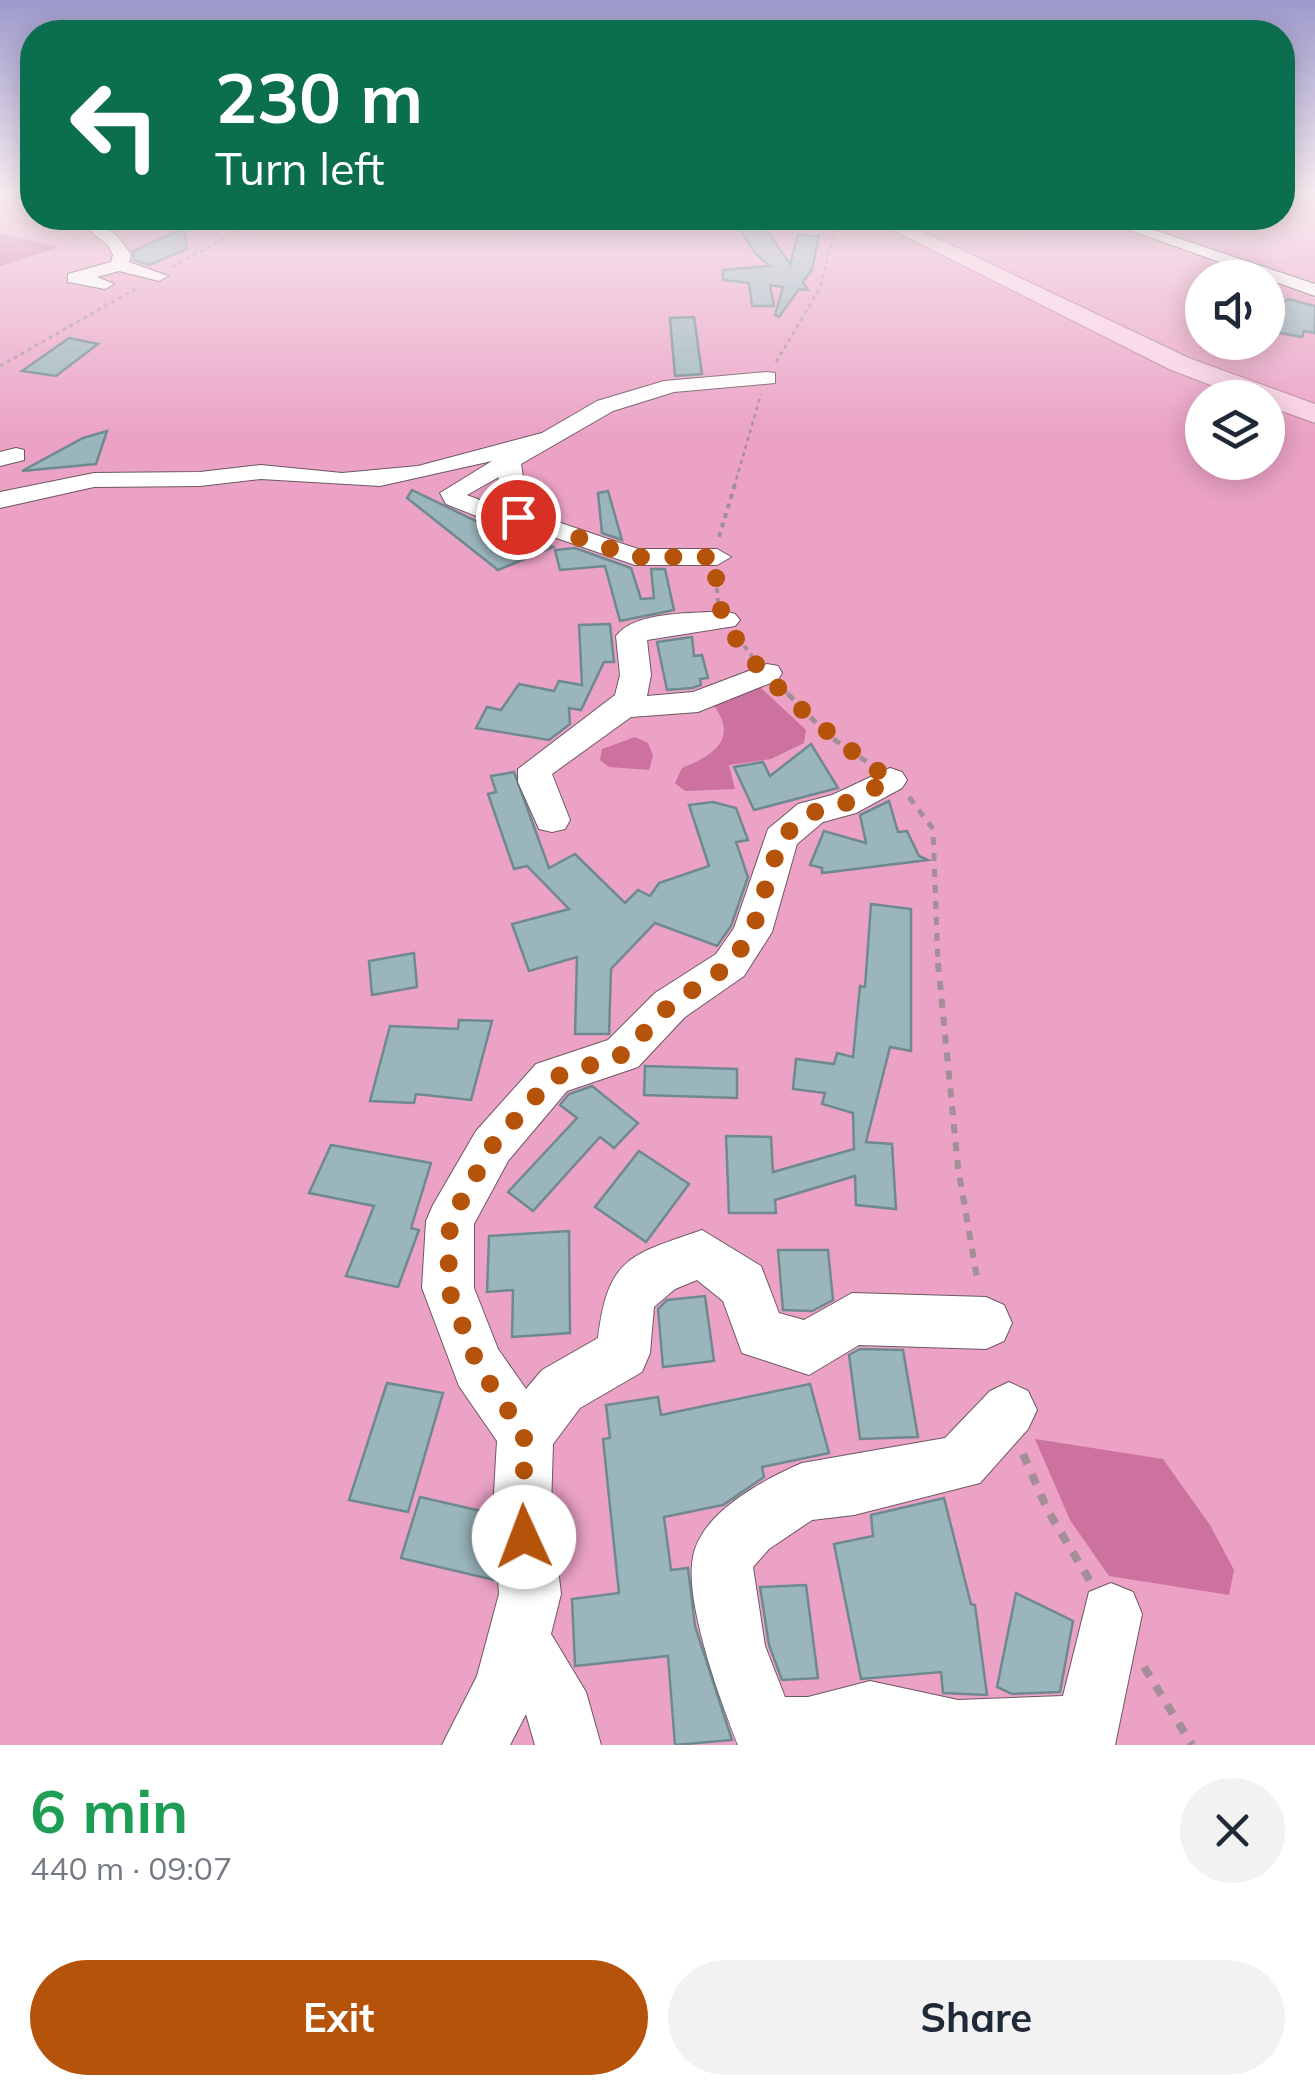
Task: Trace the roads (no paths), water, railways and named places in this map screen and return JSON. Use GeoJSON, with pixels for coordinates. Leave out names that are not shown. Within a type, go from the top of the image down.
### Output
{"type":"FeatureCollection","features":[{"type":"Feature","properties":{"kind":"main road"},"geometry":{"type":"LineString","coordinates":[[961,273],[1191,380]]}},
{"type":"Feature","properties":{"kind":"main road"},"geometry":{"type":"LineString","coordinates":[[993,273],[1180,364],[1315,414]]}},
{"type":"Feature","properties":{"kind":"main road"},"geometry":{"type":"LineString","coordinates":[[1014,273],[1164,346],[1315,404]]}},
{"type":"Feature","properties":{"kind":"main road"},"geometry":{"type":"LineString","coordinates":[[1044,273],[1234,360],[1315,388]]}},
{"type":"Feature","properties":{"kind":"main road"},"geometry":{"type":"LineString","coordinates":[[1285,417],[1315,428]]}},
{"type":"Feature","properties":{"kind":"street"},"geometry":{"type":"LineString","coordinates":[[89,273],[74,278],[104,284]]}},
{"type":"Feature","properties":{"kind":"street"},"geometry":{"type":"LineString","coordinates":[[151,273],[159,276]]}},
{"type":"Feature","properties":{"kind":"street"},"geometry":{"type":"LineString","coordinates":[[1266,273],[1315,290]]}},
{"type":"Feature","properties":{"kind":"street"},"geometry":{"type":"LineString","coordinates":[[508,464],[605,406],[636,395],[672,386],[767,378]]}},
{"type":"Feature","properties":{"kind":"street"},"geometry":{"type":"LineString","coordinates":[[0,500],[94,480],[200,479],[261,472],[342,480],[380,479],[420,474],[552,437]]}},
{"type":"Feature","properties":{"kind":"street"},"geometry":{"type":"LineString","coordinates":[[518,517],[635,557],[717,557]]}},
{"type":"Feature","properties":{"kind":"street"},"geometry":{"type":"LineString","coordinates":[[552,820],[534,782],[535,769],[568,751],[630,699],[636,674],[632,636],[654,627],[725,620]]}},
{"type":"Feature","properties":{"kind":"street"},"geometry":{"type":"LineString","coordinates":[[619,708],[698,702],[767,673]]}},
{"type":"Feature","properties":{"kind":"street"},"geometry":{"type":"LineString","coordinates":[[476,1745],[506,1687],[530,1594],[522,1509],[524,1434],[478,1366],[448,1288],[450,1221],[484,1161],[552,1078],[624,1054],[670,1005],[730,965],[752,932],[781,838],[811,813],[844,804],[890,780]]}},
{"type":"Feature","properties":{"kind":"street"},"geometry":{"type":"LineString","coordinates":[[524,1434],[560,1388],[623,1353],[629,1295],[658,1270],[702,1254],[742,1284],[761,1334],[809,1348],[852,1320],[986,1323]]}},
{"type":"Feature","properties":{"kind":"street"},"geometry":{"type":"LineString","coordinates":[[1008,1410],[960,1464],[854,1486],[802,1492],[748,1528],[722,1558],[734,1646],[765,1730],[808,1730],[870,1714],[958,1732],[1089,1728],[1111,1614]]}},
{"type":"Feature","properties":{"kind":"street"},"geometry":{"type":"LineString","coordinates":[[518,1639],[564,1715],[568,1745]]}}]}
